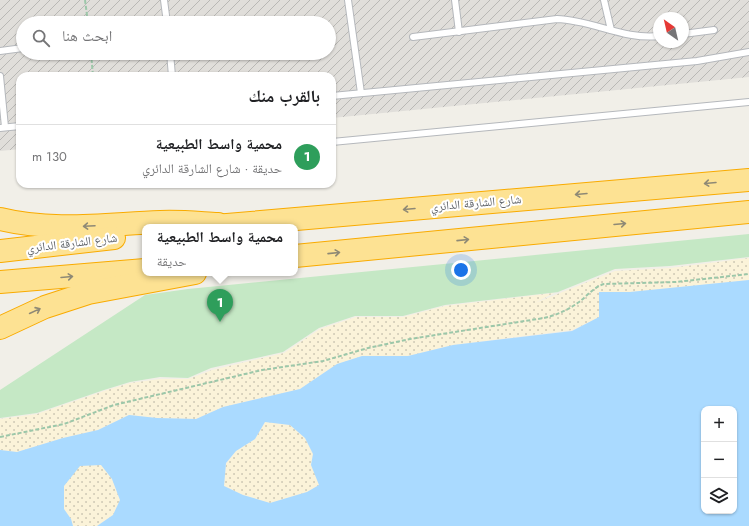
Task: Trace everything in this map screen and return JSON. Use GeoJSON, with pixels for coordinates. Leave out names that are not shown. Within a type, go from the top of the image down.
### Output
{"type":"FeatureCollection","features":[{"type":"Feature","properties":{"kind":"highway","name":"شارع الشارقة الدائري"},"geometry":{"type":"LineString","coordinates":[[225,224],[749,180]]}},
{"type":"Feature","properties":{"kind":"highway"},"geometry":{"type":"LineString","coordinates":[[298,256],[749,212]]}},
{"type":"Feature","properties":{"kind":"highway"},"geometry":{"type":"LineString","coordinates":[[0,219],[37,225],[66,227],[160,222],[225,224]]}},
{"type":"Feature","properties":{"kind":"highway","name":"شارع الشارقة الدائري"},"geometry":{"type":"LineString","coordinates":[[0,251],[142,234]]}},
{"type":"Feature","properties":{"kind":"highway"},"geometry":{"type":"LineString","coordinates":[[0,282],[142,270]]}},
{"type":"Feature","properties":{"kind":"highway"},"geometry":{"type":"LineString","coordinates":[[0,328],[44,307],[88,293],[179,276]]}},
{"type":"Feature","properties":{"kind":"lane"},"geometry":{"type":"LineString","coordinates":[[164,0],[166,16]]}},
{"type":"Feature","properties":{"kind":"lane"},"geometry":{"type":"LineString","coordinates":[[348,0],[360,93]]}},
{"type":"Feature","properties":{"kind":"lane"},"geometry":{"type":"LineString","coordinates":[[455,0],[459,32]]}},
{"type":"Feature","properties":{"kind":"lane"},"geometry":{"type":"LineString","coordinates":[[604,0],[611,30]]}},
{"type":"Feature","properties":{"kind":"lane"},"geometry":{"type":"LineString","coordinates":[[413,37],[557,19],[575,21],[635,36],[653,36]]}},
{"type":"Feature","properties":{"kind":"lane"},"geometry":{"type":"LineString","coordinates":[[689,33],[714,30]]}},
{"type":"Feature","properties":{"kind":"lane"},"geometry":{"type":"LineString","coordinates":[[0,51],[16,49]]}},
{"type":"Feature","properties":{"kind":"lane"},"geometry":{"type":"LineString","coordinates":[[336,96],[697,61],[749,52]]}},
{"type":"Feature","properties":{"kind":"lane"},"geometry":{"type":"LineString","coordinates":[[171,60],[172,72]]}},
{"type":"Feature","properties":{"kind":"lane"},"geometry":{"type":"LineString","coordinates":[[0,76],[2,127],[16,126]]}},
{"type":"Feature","properties":{"kind":"lane"},"geometry":{"type":"LineString","coordinates":[[336,142],[749,102]]}},
{"type":"Feature","properties":{"kind":"path"},"geometry":{"type":"LineString","coordinates":[[85,0],[87,16]]}},
{"type":"Feature","properties":{"kind":"path"},"geometry":{"type":"LineString","coordinates":[[92,60],[93,72]]}},
{"type":"Feature","properties":{"kind":"path"},"geometry":{"type":"LineString","coordinates":[[0,437],[64,424],[114,405],[262,370],[323,361],[368,348],[410,339],[544,318],[571,308],[596,288],[604,284],[676,282],[749,274]]}},
{"type":"Feature","properties":{"kind":"shaded area"},"geometry":{"type":"Polygon","coordinates":[[[0,0],[749,0],[749,77],[336,118],[336,72],[16,72],[16,149],[0,151],[0,0]]]}},
{"type":"Feature","properties":{"kind":"green space"},"geometry":{"type":"Polygon","coordinates":[[[749,234],[749,257],[670,266],[615,269],[559,292],[445,305],[403,316],[355,316],[319,328],[283,352],[211,368],[188,378],[160,377],[130,382],[37,413],[0,418],[0,390],[145,295],[188,289],[749,234]]]}},
{"type":"Feature","properties":{"kind":"sand"},"geometry":{"type":"Polygon","coordinates":[[[749,258],[749,280],[630,292],[599,292],[600,317],[572,330],[453,345],[408,356],[362,356],[337,364],[300,389],[223,407],[196,419],[157,418],[129,415],[98,430],[63,438],[17,452],[0,450],[0,419],[37,414],[130,383],[160,379],[188,379],[212,370],[284,353],[320,329],[356,317],[403,317],[445,306],[554,293],[535,303],[615,271],[670,268],[749,258]]]}},
{"type":"Feature","properties":{"kind":"sand"},"geometry":{"type":"Polygon","coordinates":[[[265,422],[290,425],[305,438],[313,454],[311,465],[320,485],[307,492],[270,503],[243,495],[224,486],[226,464],[236,451],[255,439],[265,422]]]}},
{"type":"Feature","properties":{"kind":"sand"},"geometry":{"type":"Polygon","coordinates":[[[80,465],[102,465],[112,479],[120,500],[113,515],[97,526],[73,526],[71,519],[64,509],[64,485],[80,465]]]}},
{"type":"Feature","properties":{"kind":"water"},"geometry":{"type":"Polygon","coordinates":[[[749,280],[749,526],[97,526],[113,515],[120,500],[112,479],[101,465],[80,466],[64,486],[64,509],[71,519],[73,526],[0,526],[0,450],[17,452],[63,438],[98,430],[129,415],[157,418],[196,419],[223,407],[300,389],[337,364],[362,356],[408,356],[453,345],[572,331],[599,317],[599,292],[630,292],[749,280]],[[265,422],[255,439],[236,451],[226,463],[224,486],[243,495],[270,503],[307,492],[319,485],[311,465],[313,454],[305,438],[290,425],[265,422]]]}},
{"type":"Feature","properties":{"kind":"place","name":"محمية واسط الطبيعية"},"geometry":{"type":"Point","coordinates":[220,322]}}]}
